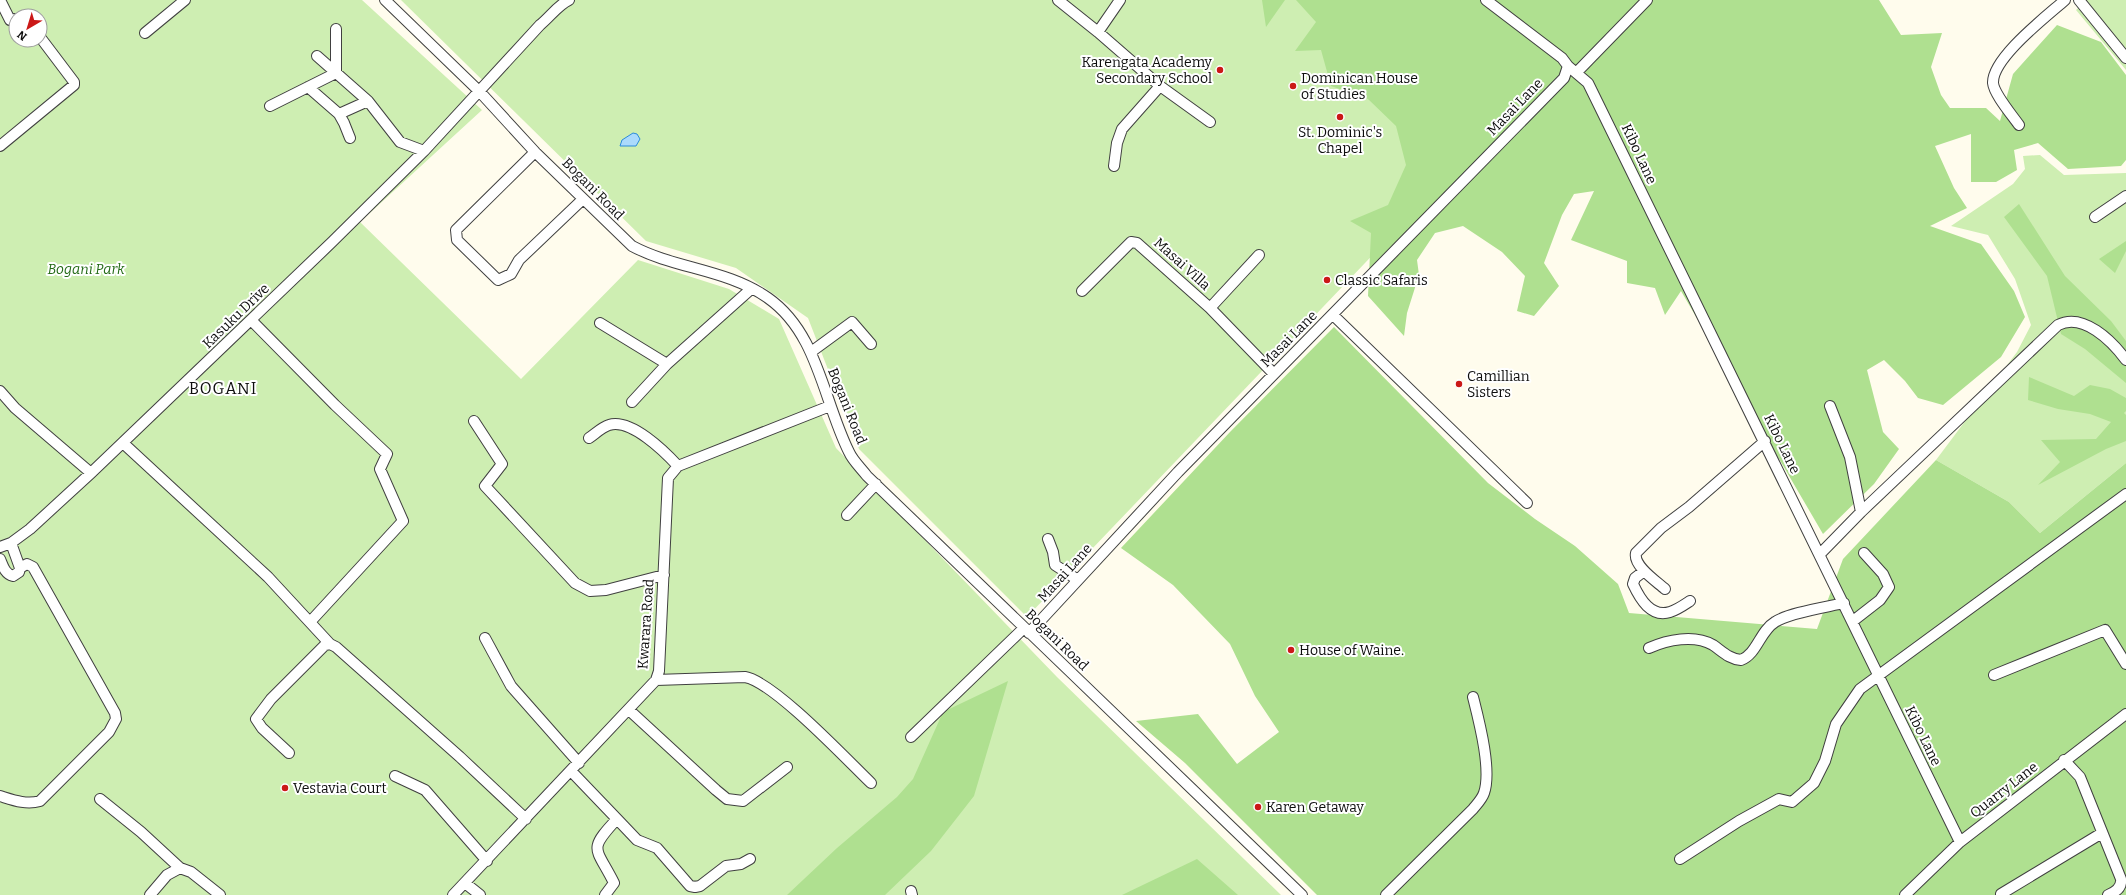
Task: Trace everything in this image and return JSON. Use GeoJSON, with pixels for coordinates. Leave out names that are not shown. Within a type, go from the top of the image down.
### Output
{"type":"FeatureCollection","features":[{"type":"Feature","properties":{"kind":"street"},"geometry":{"type":"LineString","coordinates":[[0,0],[8,16]]}},
{"type":"Feature","properties":{"kind":"street"},"geometry":{"type":"LineString","coordinates":[[145,33],[185,0]]}},
{"type":"Feature","properties":{"kind":"street","name":"Bogani Road"},"geometry":{"type":"LineString","coordinates":[[385,0],[480,92],[535,152],[632,246],[653,256],[706,270],[751,289],[767,297],[790,318],[801,333],[811,352],[830,406],[850,453],[876,484],[1302,895]]}},
{"type":"Feature","properties":{"kind":"street","name":"Kasuku Drive"},"geometry":{"type":"LineString","coordinates":[[0,547],[11,543],[91,473],[251,320],[424,151],[480,92],[486,83],[556,12],[560,4],[568,0]]}},
{"type":"Feature","properties":{"kind":"street"},"geometry":{"type":"LineString","coordinates":[[1058,0],[1098,32],[1160,86],[1210,122]]}},
{"type":"Feature","properties":{"kind":"street"},"geometry":{"type":"LineString","coordinates":[[1098,32],[1120,0]]}},
{"type":"Feature","properties":{"kind":"street","name":"Kibo Lane"},"geometry":{"type":"LineString","coordinates":[[1486,0],[1562,58],[1568,66],[1577,72],[1588,83],[1609,121],[1960,842]]}},
{"type":"Feature","properties":{"kind":"street"},"geometry":{"type":"LineString","coordinates":[[1577,72],[1647,0]]}},
{"type":"Feature","properties":{"kind":"street"},"geometry":{"type":"LineString","coordinates":[[2018,125],[1995,90],[1993,82],[1996,70],[2014,48],[2065,0]]}},
{"type":"Feature","properties":{"kind":"street"},"geometry":{"type":"LineString","coordinates":[[2078,0],[2126,58]]}},
{"type":"Feature","properties":{"kind":"street"},"geometry":{"type":"LineString","coordinates":[[336,29],[336,72]]}},
{"type":"Feature","properties":{"kind":"street"},"geometry":{"type":"LineString","coordinates":[[0,146],[74,85],[74,82],[48,48]]}},
{"type":"Feature","properties":{"kind":"street"},"geometry":{"type":"LineString","coordinates":[[317,56],[368,102],[400,142],[424,151]]}},
{"type":"Feature","properties":{"kind":"street","name":"Masai Lane"},"geometry":{"type":"LineString","coordinates":[[911,737],[1078,580],[1178,472],[1564,78],[1568,66]]}},
{"type":"Feature","properties":{"kind":"street"},"geometry":{"type":"LineString","coordinates":[[270,106],[336,72]]}},
{"type":"Feature","properties":{"kind":"street"},"geometry":{"type":"LineString","coordinates":[[1114,166],[1117,142],[1122,129],[1160,86]]}},
{"type":"Feature","properties":{"kind":"street"},"geometry":{"type":"LineString","coordinates":[[308,87],[339,114],[350,138]]}},
{"type":"Feature","properties":{"kind":"street"},"geometry":{"type":"LineString","coordinates":[[339,114],[368,102]]}},
{"type":"Feature","properties":{"kind":"street"},"geometry":{"type":"LineString","coordinates":[[535,152],[456,230],[457,240],[498,280],[511,274],[519,260],[583,199]]}},
{"type":"Feature","properties":{"kind":"street"},"geometry":{"type":"LineString","coordinates":[[2095,217],[2126,196]]}},
{"type":"Feature","properties":{"kind":"street","name":"Masai Villa"},"geometry":{"type":"LineString","coordinates":[[1082,291],[1131,242],[1134,242],[1210,308],[1274,374]]}},
{"type":"Feature","properties":{"kind":"street","name":"Masai Villa"},"geometry":{"type":"LineString","coordinates":[[1210,308],[1259,255]]}},
{"type":"Feature","properties":{"kind":"street"},"geometry":{"type":"LineString","coordinates":[[632,402],[667,364],[751,289]]}},
{"type":"Feature","properties":{"kind":"street"},"geometry":{"type":"LineString","coordinates":[[1333,314],[1527,502]]}},
{"type":"Feature","properties":{"kind":"street"},"geometry":{"type":"LineString","coordinates":[[251,320],[335,405],[387,454],[380,469],[403,521],[310,622]]}},
{"type":"Feature","properties":{"kind":"street"},"geometry":{"type":"LineString","coordinates":[[1820,554],[1861,512],[2058,325],[2065,321],[2076,322],[2089,327],[2104,335],[2116,346],[2126,360]]}},
{"type":"Feature","properties":{"kind":"street"},"geometry":{"type":"LineString","coordinates":[[811,352],[852,322],[871,344]]}},
{"type":"Feature","properties":{"kind":"street"},"geometry":{"type":"LineString","coordinates":[[600,323],[667,364]]}},
{"type":"Feature","properties":{"kind":"street"},"geometry":{"type":"LineString","coordinates":[[0,391],[15,408],[91,473]]}},
{"type":"Feature","properties":{"kind":"street"},"geometry":{"type":"LineString","coordinates":[[588,438],[609,425],[617,424],[627,427],[654,443],[678,466],[830,406]]}},
{"type":"Feature","properties":{"kind":"street"},"geometry":{"type":"LineString","coordinates":[[1830,406],[1850,457],[1861,512]]}},
{"type":"Feature","properties":{"kind":"street"},"geometry":{"type":"LineString","coordinates":[[474,421],[502,464],[485,486],[575,583],[590,591],[606,590],[664,575]]}},
{"type":"Feature","properties":{"kind":"street"},"geometry":{"type":"LineString","coordinates":[[1665,589],[1644,570],[1636,559],[1636,552],[1661,528],[1695,502],[1764,441]]}},
{"type":"Feature","properties":{"kind":"street"},"geometry":{"type":"LineString","coordinates":[[123,443],[268,577],[330,644],[336,647],[454,751],[526,819]]}},
{"type":"Feature","properties":{"kind":"street","name":"Kwarara Road"},"geometry":{"type":"LineString","coordinates":[[453,895],[487,861],[656,680],[659,671],[668,478],[678,466]]}},
{"type":"Feature","properties":{"kind":"street"},"geometry":{"type":"LineString","coordinates":[[847,515],[876,484]]}},
{"type":"Feature","properties":{"kind":"street"},"geometry":{"type":"LineString","coordinates":[[1680,859],[1739,821],[1779,799],[1792,802],[1814,783],[1825,761],[1836,724],[1860,689],[2126,494]]}},
{"type":"Feature","properties":{"kind":"street"},"geometry":{"type":"LineString","coordinates":[[1048,539],[1056,565],[1078,580]]}},
{"type":"Feature","properties":{"kind":"street"},"geometry":{"type":"LineString","coordinates":[[11,543],[20,568]]}},
{"type":"Feature","properties":{"kind":"street"},"geometry":{"type":"LineString","coordinates":[[1853,621],[1880,600],[1889,587],[1883,574],[1864,553]]}},
{"type":"Feature","properties":{"kind":"street"},"geometry":{"type":"LineString","coordinates":[[0,559],[3,572],[13,576],[19,572],[20,568],[27,564],[33,567],[74,637],[115,713],[116,719],[109,732],[40,801],[32,803],[17,801],[0,796]]}},
{"type":"Feature","properties":{"kind":"street"},"geometry":{"type":"LineString","coordinates":[[1644,570],[1635,578],[1634,584],[1643,603],[1650,609],[1669,612],[1690,601]]}},
{"type":"Feature","properties":{"kind":"street"},"geometry":{"type":"LineString","coordinates":[[1649,648],[1665,641],[1678,639],[1702,641],[1712,645],[1734,659],[1740,660],[1752,652],[1760,638],[1775,622],[1844,602]]}},
{"type":"Feature","properties":{"kind":"street"},"geometry":{"type":"LineString","coordinates":[[1994,674],[2105,630],[2126,664]]}},
{"type":"Feature","properties":{"kind":"street"},"geometry":{"type":"LineString","coordinates":[[485,638],[511,686],[579,763]]}},
{"type":"Feature","properties":{"kind":"street"},"geometry":{"type":"LineString","coordinates":[[289,753],[262,728],[256,719],[282,688],[325,645],[330,644]]}},
{"type":"Feature","properties":{"kind":"street"},"geometry":{"type":"LineString","coordinates":[[656,680],[745,677],[758,681],[798,713],[871,783]]}},
{"type":"Feature","properties":{"kind":"street"},"geometry":{"type":"LineString","coordinates":[[1386,895],[1473,809],[1483,796],[1486,773],[1483,743],[1473,697]]}},
{"type":"Feature","properties":{"kind":"street"},"geometry":{"type":"LineString","coordinates":[[629,710],[682,760],[728,799],[743,801],[787,767]]}},
{"type":"Feature","properties":{"kind":"street","name":"Quarry Lane"},"geometry":{"type":"LineString","coordinates":[[1904,895],[1960,842],[2064,760],[2126,714]]}},
{"type":"Feature","properties":{"kind":"street"},"geometry":{"type":"LineString","coordinates":[[2064,760],[2080,777],[2121,882],[2117,890],[2108,895]]}},
{"type":"Feature","properties":{"kind":"street"},"geometry":{"type":"LineString","coordinates":[[571,771],[634,837],[657,848],[690,886],[700,886],[726,866],[741,864],[750,859]]}},
{"type":"Feature","properties":{"kind":"street"},"geometry":{"type":"LineString","coordinates":[[395,776],[425,790],[487,861]]}},
{"type":"Feature","properties":{"kind":"street"},"geometry":{"type":"LineString","coordinates":[[100,799],[141,832],[180,868],[191,872],[220,895]]}},
{"type":"Feature","properties":{"kind":"street"},"geometry":{"type":"LineString","coordinates":[[605,895],[614,883],[597,854],[598,841],[617,819]]}},
{"type":"Feature","properties":{"kind":"street"},"geometry":{"type":"LineString","coordinates":[[2002,894],[2102,833]]}},
{"type":"Feature","properties":{"kind":"street"},"geometry":{"type":"LineString","coordinates":[[150,895],[167,875],[180,868]]}},
{"type":"Feature","properties":{"kind":"street"},"geometry":{"type":"LineString","coordinates":[[464,883],[480,895]]}},
{"type":"Feature","properties":{"kind":"green space","name":"Bogani Park"},"geometry":{"type":"Polygon","coordinates":[[[0,0],[362,0],[482,110],[360,222],[521,379],[638,260],[729,289],[779,319],[836,448],[1057,677],[1281,895],[0,895],[0,0]]]}},
{"type":"Feature","properties":{"kind":"green space"},"geometry":{"type":"Polygon","coordinates":[[[401,0],[1474,0],[1555,64],[1027,617],[859,449],[808,318],[736,268],[646,241],[401,0]]]}},
{"type":"Feature","properties":{"kind":"green space"},"geometry":{"type":"Polygon","coordinates":[[[1262,0],[1285,0],[1266,27],[1262,0]]]}},
{"type":"Feature","properties":{"kind":"green space"},"geometry":{"type":"Polygon","coordinates":[[[1296,0],[1879,0],[1901,35],[1942,33],[1931,67],[1941,95],[1950,108],[1986,108],[2000,121],[2013,74],[2057,25],[2101,42],[2126,75],[2126,160],[2121,166],[2068,169],[2038,143],[2014,150],[2017,170],[1996,182],[1971,182],[1971,134],[1935,146],[1954,188],[1967,208],[1930,226],[1981,244],[2014,291],[2025,317],[2001,357],[1943,405],[1918,398],[1905,381],[1884,360],[1867,370],[1883,432],[1899,449],[1874,484],[1823,534],[1681,291],[1665,315],[1655,288],[1627,283],[1627,261],[1571,240],[1594,191],[1574,194],[1562,215],[1544,263],[1559,286],[1534,316],[1517,311],[1525,276],[1502,252],[1463,226],[1435,233],[1417,260],[1419,275],[1407,313],[1404,336],[1368,296],[1371,233],[1350,221],[1388,205],[1406,165],[1396,126],[1368,99],[1331,86],[1321,50],[1295,51],[1316,22],[1296,0]]]}},
{"type":"Feature","properties":{"kind":"green space"},"geometry":{"type":"Polygon","coordinates":[[[2086,0],[2126,0],[2126,70],[2076,10],[2086,0]]]}},
{"type":"Feature","properties":{"kind":"green space"},"geometry":{"type":"Polygon","coordinates":[[[2040,155],[2064,175],[2126,173],[2126,463],[2040,533],[2009,502],[1936,460],[2017,352],[2031,325],[2015,279],[1988,235],[1951,226],[2013,184],[2025,169],[2023,156],[2040,155]]]}},
{"type":"Feature","properties":{"kind":"green space"},"geometry":{"type":"Polygon","coordinates":[[[2019,204],[2065,276],[2111,321],[2126,341],[2126,383],[2085,349],[2061,334],[2047,276],[2004,217],[2019,204]]]}},
{"type":"Feature","properties":{"kind":"green space"},"geometry":{"type":"Polygon","coordinates":[[[2126,241],[2126,251],[2115,273],[2099,259],[2126,241]]]}},
{"type":"Feature","properties":{"kind":"green space"},"geometry":{"type":"Polygon","coordinates":[[[1334,327],[1488,483],[1535,519],[1575,546],[1618,584],[1629,613],[1817,629],[1843,559],[1936,460],[2009,502],[2040,533],[2126,463],[2126,895],[1317,895],[1185,763],[1136,721],[1198,714],[1237,764],[1279,732],[1255,696],[1230,644],[1173,585],[1121,548],[1230,432],[1334,327]]]}},
{"type":"Feature","properties":{"kind":"green space"},"geometry":{"type":"Polygon","coordinates":[[[2029,377],[2074,396],[2090,385],[2110,389],[2126,398],[2126,411],[2124,413],[2126,415],[2126,441],[2106,449],[2038,485],[2060,462],[2041,440],[2096,439],[2111,422],[2090,414],[2058,409],[2028,400],[2029,377]]]}},
{"type":"Feature","properties":{"kind":"green space"},"geometry":{"type":"Polygon","coordinates":[[[1008,681],[974,796],[931,851],[885,895],[787,895],[837,848],[897,797],[913,779],[943,712],[1008,681]]]}},
{"type":"Feature","properties":{"kind":"green space"},"geometry":{"type":"Polygon","coordinates":[[[1197,859],[1238,895],[1122,895],[1197,859]]]}},
{"type":"Feature","properties":{"kind":"water"},"geometry":{"type":"Polygon","coordinates":[[[633,133],[637,134],[640,139],[636,146],[620,146],[622,140],[633,133]]]}},
{"type":"Feature","properties":{"kind":"place","name":"Karengata Academy Secondary School"},"geometry":{"type":"Point","coordinates":[1220,70]}},
{"type":"Feature","properties":{"kind":"place","name":"Dominican House of Studies"},"geometry":{"type":"Point","coordinates":[1293,86]}},
{"type":"Feature","properties":{"kind":"place","name":"St. Dominic's Chapel"},"geometry":{"type":"Point","coordinates":[1340,117]}},
{"type":"Feature","properties":{"kind":"place","name":"Classic Safaris"},"geometry":{"type":"Point","coordinates":[1327,280]}},
{"type":"Feature","properties":{"kind":"place","name":"Camillian Sisters"},"geometry":{"type":"Point","coordinates":[1459,384]}},
{"type":"Feature","properties":{"kind":"place","name":"House of Waine."},"geometry":{"type":"Point","coordinates":[1291,650]}},
{"type":"Feature","properties":{"kind":"place","name":"Vestavia Court"},"geometry":{"type":"Point","coordinates":[285,788]}},
{"type":"Feature","properties":{"kind":"place","name":"Karen Getaway"},"geometry":{"type":"Point","coordinates":[1258,807]}},
{"type":"Feature","properties":{"kind":"district","name":"BOGANI"},"geometry":{"type":"Point","coordinates":[223,388]}}]}
